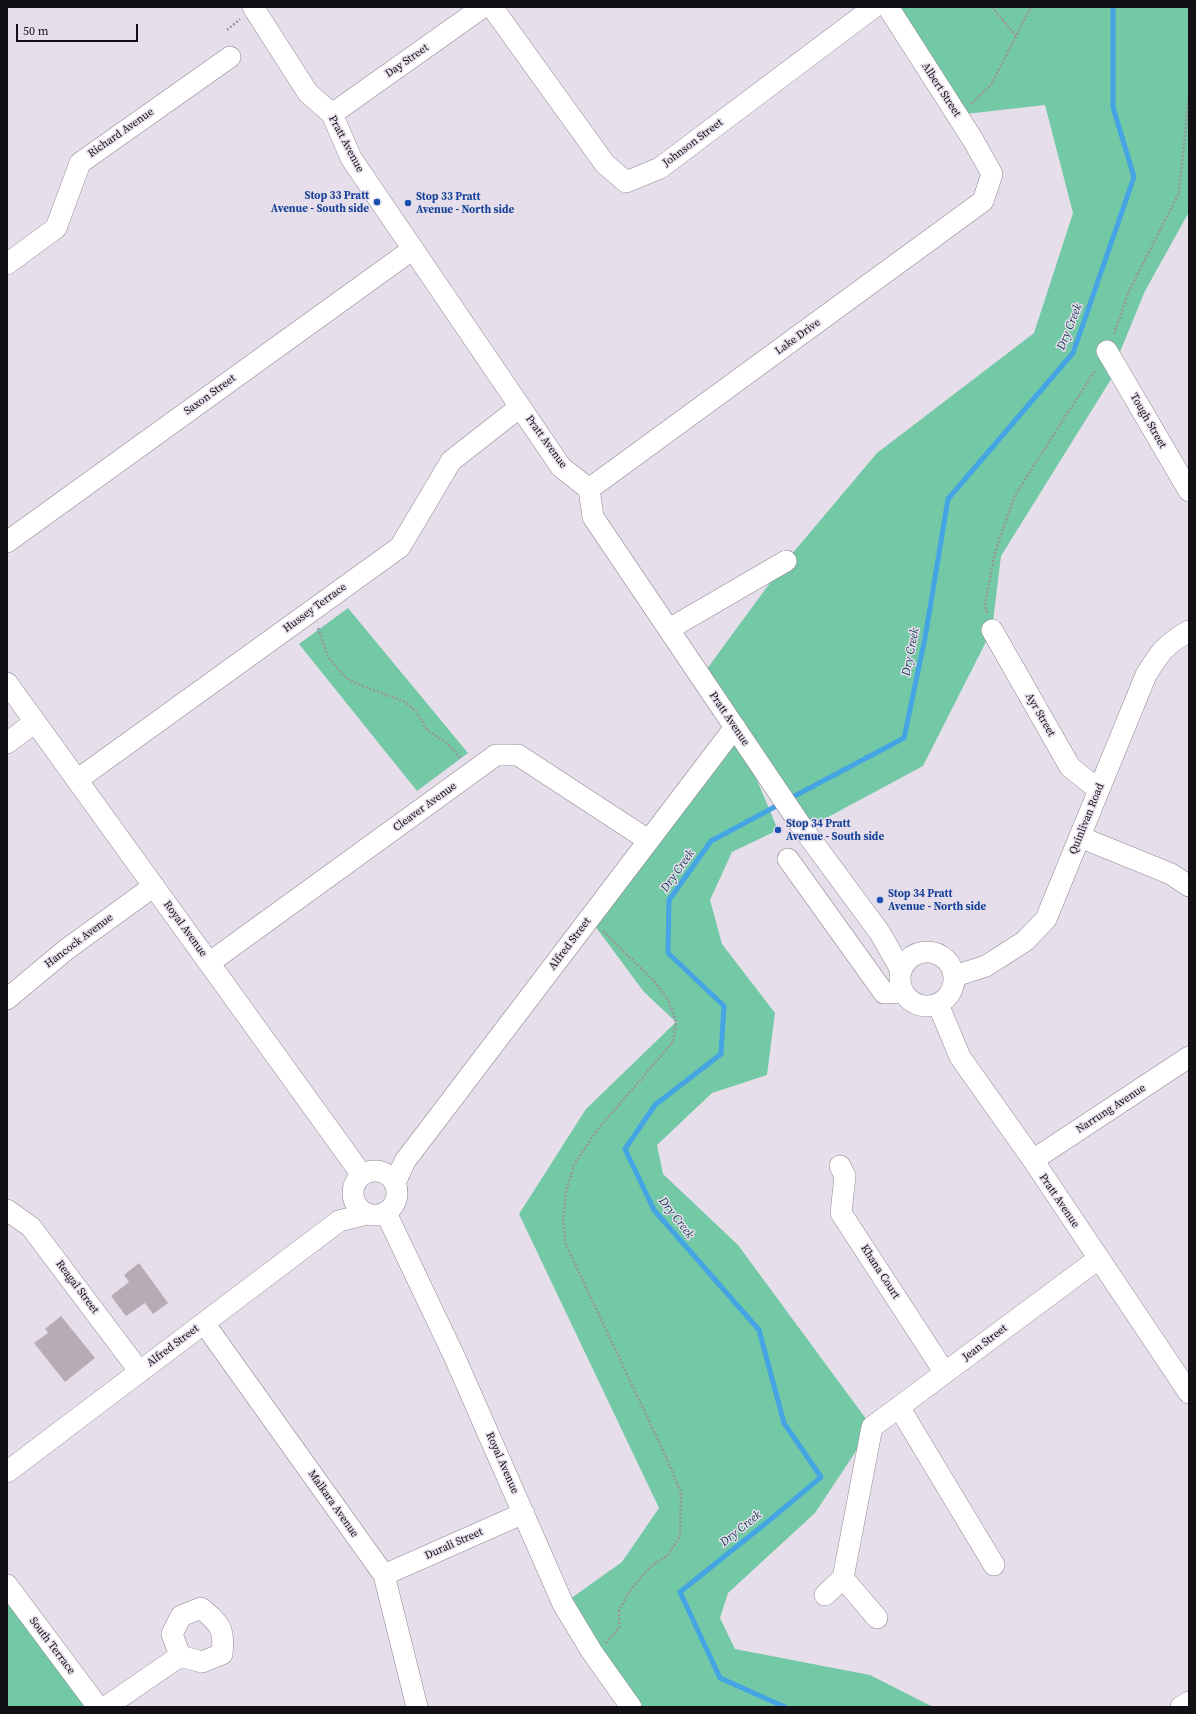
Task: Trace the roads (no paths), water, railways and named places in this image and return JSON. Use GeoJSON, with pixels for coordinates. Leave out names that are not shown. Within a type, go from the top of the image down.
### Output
{"type":"FeatureCollection","features":[{"type":"Feature","properties":{"kind":"street","name":"Johnson Street"},"geometry":{"type":"LineString","coordinates":[[482,8],[605,164],[626,182],[660,168],[874,7]]}},
{"type":"Feature","properties":{"kind":"street","name":"Albert Street"},"geometry":{"type":"LineString","coordinates":[[888,7],[957,115],[992,174]]}},
{"type":"Feature","properties":{"kind":"street","name":"Day Street"},"geometry":{"type":"LineString","coordinates":[[332,114],[482,8]]}},
{"type":"Feature","properties":{"kind":"street","name":"Pratt Avenue"},"geometry":{"type":"LineString","coordinates":[[247,12],[308,93],[332,114],[351,158],[561,467],[590,489],[593,517],[768,777],[804,830],[880,934],[907,963]]}},
{"type":"Feature","properties":{"kind":"street","name":"Richard Avenue"},"geometry":{"type":"LineString","coordinates":[[7,264],[56,228],[80,163],[230,57]]}},
{"type":"Feature","properties":{"kind":"street","name":"Lake Drive"},"geometry":{"type":"LineString","coordinates":[[590,489],[984,201],[992,174]]}},
{"type":"Feature","properties":{"kind":"street","name":"Saxon Street"},"geometry":{"type":"LineString","coordinates":[[7,542],[413,249]]}},
{"type":"Feature","properties":{"kind":"street","name":"Tough Street"},"geometry":{"type":"LineString","coordinates":[[1107,351],[1189,491]]}},
{"type":"Feature","properties":{"kind":"street","name":"Hussey Terrace"},"geometry":{"type":"LineString","coordinates":[[77,780],[400,547],[451,461],[520,407]]}},
{"type":"Feature","properties":{"kind":"street"},"geometry":{"type":"LineString","coordinates":[[669,629],[786,560]]}},
{"type":"Feature","properties":{"kind":"street","name":"Ayr Street"},"geometry":{"type":"LineString","coordinates":[[992,630],[1070,767],[1099,790]]}},
{"type":"Feature","properties":{"kind":"street","name":"Quinlivan Road"},"geometry":{"type":"LineString","coordinates":[[954,976],[986,966],[1025,941],[1046,919],[1146,675],[1159,653],[1175,639],[1189,630]]}},
{"type":"Feature","properties":{"kind":"street","name":"Royal Avenue"},"geometry":{"type":"LineString","coordinates":[[7,683],[210,964],[379,1177]]}},
{"type":"Feature","properties":{"kind":"street"},"geometry":{"type":"LineString","coordinates":[[7,743],[35,722]]}},
{"type":"Feature","properties":{"kind":"street","name":"Alfred Street"},"geometry":{"type":"LineString","coordinates":[[379,1177],[405,1161],[734,726]]}},
{"type":"Feature","properties":{"kind":"street","name":"Cleaver Avenue"},"geometry":{"type":"LineString","coordinates":[[210,964],[496,756],[518,754],[648,840]]}},
{"type":"Feature","properties":{"kind":"street"},"geometry":{"type":"LineString","coordinates":[[1080,837],[1171,874],[1189,886]]}},
{"type":"Feature","properties":{"kind":"street"},"geometry":{"type":"LineString","coordinates":[[788,859],[884,993],[903,992]]}},
{"type":"Feature","properties":{"kind":"street","name":"Hancock Avenue"},"geometry":{"type":"LineString","coordinates":[[7,999],[67,949],[154,886]]}},
{"type":"Feature","properties":{"kind":"street"},"geometry":{"type":"LineString","coordinates":[[926,951],[933,952],[945,958],[952,965],[954,976],[954,987],[949,996],[938,1004],[923,1006],[910,1000],[903,992],[900,979],[907,963],[916,954],[926,951]]}},
{"type":"Feature","properties":{"kind":"street","name":"Pratt Avenue"},"geometry":{"type":"LineString","coordinates":[[938,1004],[960,1057],[1033,1160],[1189,1393]]}},
{"type":"Feature","properties":{"kind":"street","name":"Narrung Avenue"},"geometry":{"type":"LineString","coordinates":[[1033,1160],[1189,1057]]}},
{"type":"Feature","properties":{"kind":"street","name":"Khana Court"},"geometry":{"type":"LineString","coordinates":[[840,1166],[846,1176],[841,1213],[945,1373]]}},
{"type":"Feature","properties":{"kind":"street"},"geometry":{"type":"LineString","coordinates":[[379,1177],[397,1190],[394,1204],[377,1213],[358,1207],[353,1195],[354,1184],[379,1177]]}},
{"type":"Feature","properties":{"kind":"street","name":"Alfred Street"},"geometry":{"type":"LineString","coordinates":[[7,1472],[339,1221],[353,1195]]}},
{"type":"Feature","properties":{"kind":"street","name":"Reagal Street"},"geometry":{"type":"LineString","coordinates":[[7,1210],[31,1227],[140,1372]]}},
{"type":"Feature","properties":{"kind":"street","name":"Royal Avenue"},"geometry":{"type":"LineString","coordinates":[[377,1213],[455,1358],[563,1604],[592,1652],[630,1707]]}},
{"type":"Feature","properties":{"kind":"street","name":"Alfred Street"},"geometry":{"type":"LineString","coordinates":[[339,1221],[377,1213]]}},
{"type":"Feature","properties":{"kind":"street","name":"Jean Street"},"geometry":{"type":"LineString","coordinates":[[843,1578],[872,1426],[1098,1259]]}},
{"type":"Feature","properties":{"kind":"street","name":"Malkara Avenue"},"geometry":{"type":"LineString","coordinates":[[204,1323],[384,1575],[417,1707]]}},
{"type":"Feature","properties":{"kind":"street"},"geometry":{"type":"LineString","coordinates":[[898,1407],[994,1565]]}},
{"type":"Feature","properties":{"kind":"street","name":"Durali Street"},"geometry":{"type":"LineString","coordinates":[[384,1575],[524,1513]]}},
{"type":"Feature","properties":{"kind":"street"},"geometry":{"type":"LineString","coordinates":[[825,1595],[843,1578],[877,1618]]}},
{"type":"Feature","properties":{"kind":"street","name":"South Terrace"},"geometry":{"type":"LineString","coordinates":[[7,1585],[98,1707]]}},
{"type":"Feature","properties":{"kind":"street"},"geometry":{"type":"LineString","coordinates":[[106,1707],[180,1656]]}},
{"type":"Feature","properties":{"kind":"street"},"geometry":{"type":"LineString","coordinates":[[1181,1707],[1189,1702]]}},
{"type":"Feature","properties":{"kind":"waterway","name":"Dry Creek"},"geometry":{"type":"LineString","coordinates":[[789,799],[904,738],[925,638],[948,499],[1073,353],[1134,177],[1113,107],[1113,7]]}},
{"type":"Feature","properties":{"kind":"waterway","name":"Dry Creek"},"geometry":{"type":"LineString","coordinates":[[780,804],[711,841],[669,900],[668,953],[724,1006],[721,1054],[655,1105],[625,1149],[654,1210],[759,1330],[784,1423],[821,1477],[680,1592],[720,1678],[785,1707]]}},
{"type":"Feature","properties":{"kind":"place","name":"Stop 33 Pratt Avenue - South side"},"geometry":{"type":"Point","coordinates":[377,202]}},
{"type":"Feature","properties":{"kind":"place","name":"Stop 33 Pratt Avenue - North side"},"geometry":{"type":"Point","coordinates":[408,203]}},
{"type":"Feature","properties":{"kind":"place","name":"Stop 34 Pratt Avenue - South side"},"geometry":{"type":"Point","coordinates":[778,830]}},
{"type":"Feature","properties":{"kind":"place","name":"Stop 34 Pratt Avenue - North side"},"geometry":{"type":"Point","coordinates":[880,900]}}]}
